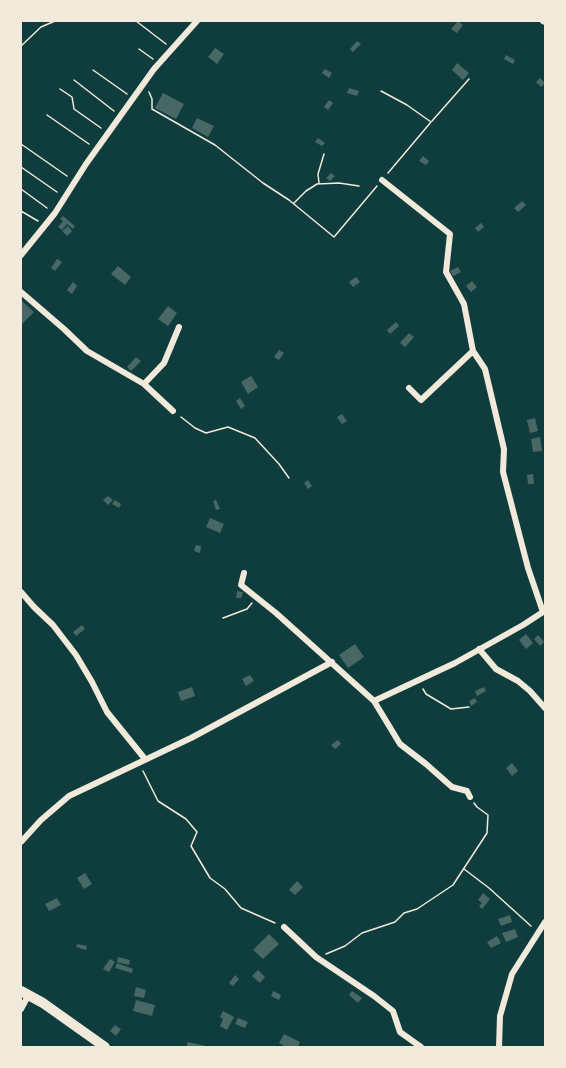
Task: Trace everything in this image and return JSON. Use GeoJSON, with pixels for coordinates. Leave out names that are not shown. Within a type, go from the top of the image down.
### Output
{"type":"FeatureCollection","features":[{"type":"Feature","properties":{"kind":"highway"},"geometry":{"type":"LineString","coordinates":[[24,994],[43,1003],[100,1046]]}},
{"type":"Feature","properties":{"kind":"street"},"geometry":{"type":"LineString","coordinates":[[21,255],[66,198],[86,164],[133,98],[172,48],[197,21]]}},
{"type":"Feature","properties":{"kind":"street"},"geometry":{"type":"LineString","coordinates":[[374,701],[479,649],[543,612],[528,568],[503,472],[504,449],[485,369],[473,351],[464,304],[446,272],[450,234],[382,180]]}},
{"type":"Feature","properties":{"kind":"street"},"geometry":{"type":"LineString","coordinates":[[21,292],[87,351],[144,384],[173,411]]}},
{"type":"Feature","properties":{"kind":"street"},"geometry":{"type":"LineString","coordinates":[[144,384],[164,363],[179,327]]}},
{"type":"Feature","properties":{"kind":"street"},"geometry":{"type":"LineString","coordinates":[[409,388],[421,399],[473,351]]}},
{"type":"Feature","properties":{"kind":"street"},"geometry":{"type":"LineString","coordinates":[[244,573],[241,585],[374,701],[400,744],[452,787],[467,791],[470,797]]}},
{"type":"Feature","properties":{"kind":"street"},"geometry":{"type":"LineString","coordinates":[[21,592],[54,625],[93,682],[107,712],[145,759]]}},
{"type":"Feature","properties":{"kind":"street"},"geometry":{"type":"LineString","coordinates":[[479,649],[496,669],[518,681],[545,708]]}},
{"type":"Feature","properties":{"kind":"street"},"geometry":{"type":"LineString","coordinates":[[21,842],[41,820],[69,796],[191,738],[332,662]]}},
{"type":"Feature","properties":{"kind":"street"},"geometry":{"type":"LineString","coordinates":[[499,1047],[500,1016],[512,975],[545,922]]}},
{"type":"Feature","properties":{"kind":"street"},"geometry":{"type":"LineString","coordinates":[[284,927],[316,957],[393,1011],[400,1032],[421,1047]]}},
{"type":"Feature","properties":{"kind":"street"},"geometry":{"type":"LineString","coordinates":[[21,1009],[24,994]]}},
{"type":"Feature","properties":{"kind":"path"},"geometry":{"type":"LineString","coordinates":[[21,46],[40,27],[55,21]]}},
{"type":"Feature","properties":{"kind":"path"},"geometry":{"type":"LineString","coordinates":[[136,21],[172,48]]}},
{"type":"Feature","properties":{"kind":"path"},"geometry":{"type":"LineString","coordinates":[[139,49],[160,63]]}},
{"type":"Feature","properties":{"kind":"path"},"geometry":{"type":"LineString","coordinates":[[93,70],[133,98]]}},
{"type":"Feature","properties":{"kind":"path"},"geometry":{"type":"LineString","coordinates":[[144,84],[152,99],[152,109],[215,145],[334,237],[469,78]]}},
{"type":"Feature","properties":{"kind":"path"},"geometry":{"type":"LineString","coordinates":[[74,80],[121,116]]}},
{"type":"Feature","properties":{"kind":"path"},"geometry":{"type":"LineString","coordinates":[[60,89],[72,97],[74,109],[109,133]]}},
{"type":"Feature","properties":{"kind":"path"},"geometry":{"type":"LineString","coordinates":[[381,91],[432,122]]}},
{"type":"Feature","properties":{"kind":"path"},"geometry":{"type":"LineString","coordinates":[[47,115],[97,149]]}},
{"type":"Feature","properties":{"kind":"path"},"geometry":{"type":"LineString","coordinates":[[21,144],[75,182]]}},
{"type":"Feature","properties":{"kind":"path"},"geometry":{"type":"LineString","coordinates":[[320,184],[318,174],[324,154]]}},
{"type":"Feature","properties":{"kind":"path"},"geometry":{"type":"LineString","coordinates":[[21,167],[66,198]]}},
{"type":"Feature","properties":{"kind":"path"},"geometry":{"type":"LineString","coordinates":[[293,204],[306,191],[320,184],[339,183],[359,186]]}},
{"type":"Feature","properties":{"kind":"path"},"geometry":{"type":"LineString","coordinates":[[21,189],[55,213]]}},
{"type":"Feature","properties":{"kind":"path"},"geometry":{"type":"LineString","coordinates":[[21,211],[45,226]]}},
{"type":"Feature","properties":{"kind":"path"},"geometry":{"type":"LineString","coordinates":[[173,411],[195,428],[206,433],[228,427],[255,438],[289,478]]}},
{"type":"Feature","properties":{"kind":"path"},"geometry":{"type":"LineString","coordinates":[[223,618],[247,609],[256,597]]}},
{"type":"Feature","properties":{"kind":"path"},"geometry":{"type":"LineString","coordinates":[[418,680],[426,694],[451,709],[469,707]]}},
{"type":"Feature","properties":{"kind":"path"},"geometry":{"type":"LineString","coordinates":[[138,762],[158,801],[186,819],[197,832],[192,846],[210,878],[225,889],[241,908],[284,927]]}},
{"type":"Feature","properties":{"kind":"path"},"geometry":{"type":"LineString","coordinates":[[325,954],[345,946],[362,933],[395,921],[404,913],[417,909],[453,885],[487,833],[488,815],[477,807],[470,797]]}},
{"type":"Feature","properties":{"kind":"path"},"geometry":{"type":"LineString","coordinates":[[464,868],[537,933]]}},
{"type":"Feature","properties":{"kind":"building"},"geometry":{"type":"Polygon","coordinates":[[[458,21],[463,25],[457,33],[451,29],[458,21]]]}},
{"type":"Feature","properties":{"kind":"building"},"geometry":{"type":"Polygon","coordinates":[[[357,41],[361,44],[353,52],[350,49],[357,41]]]}},
{"type":"Feature","properties":{"kind":"building"},"geometry":{"type":"Polygon","coordinates":[[[215,48],[224,54],[217,64],[208,57],[215,48]]]}},
{"type":"Feature","properties":{"kind":"building"},"geometry":{"type":"Polygon","coordinates":[[[506,55],[515,60],[513,64],[504,59],[506,55]]]}},
{"type":"Feature","properties":{"kind":"building"},"geometry":{"type":"Polygon","coordinates":[[[457,63],[469,73],[463,80],[452,70],[457,63]]]}},
{"type":"Feature","properties":{"kind":"building"},"geometry":{"type":"Polygon","coordinates":[[[325,69],[332,73],[329,78],[322,73],[325,69]]]}},
{"type":"Feature","properties":{"kind":"building"},"geometry":{"type":"Polygon","coordinates":[[[540,78],[545,83],[541,87],[536,82],[540,78]]]}},
{"type":"Feature","properties":{"kind":"building"},"geometry":{"type":"Polygon","coordinates":[[[349,88],[359,91],[357,96],[347,93],[349,88]]]}},
{"type":"Feature","properties":{"kind":"building"},"geometry":{"type":"Polygon","coordinates":[[[163,93],[184,104],[176,119],[155,108],[163,93]]]}},
{"type":"Feature","properties":{"kind":"building"},"geometry":{"type":"Polygon","coordinates":[[[329,100],[333,103],[328,110],[324,107],[329,100]]]}},
{"type":"Feature","properties":{"kind":"building"},"geometry":{"type":"Polygon","coordinates":[[[197,118],[214,126],[208,137],[192,128],[197,118]]]}},
{"type":"Feature","properties":{"kind":"building"},"geometry":{"type":"Polygon","coordinates":[[[318,138],[325,143],[322,146],[315,142],[318,138]]]}},
{"type":"Feature","properties":{"kind":"building"},"geometry":{"type":"Polygon","coordinates":[[[423,156],[429,161],[426,165],[419,161],[423,156]]]}},
{"type":"Feature","properties":{"kind":"building"},"geometry":{"type":"Polygon","coordinates":[[[331,173],[335,176],[330,181],[326,178],[331,173]]]}},
{"type":"Feature","properties":{"kind":"building"},"geometry":{"type":"Polygon","coordinates":[[[522,201],[526,205],[518,212],[514,208],[522,201]]]}},
{"type":"Feature","properties":{"kind":"building"},"geometry":{"type":"Polygon","coordinates":[[[63,216],[75,226],[73,229],[67,224],[62,230],[58,227],[63,221],[60,219],[63,216]]]}},
{"type":"Feature","properties":{"kind":"building"},"geometry":{"type":"Polygon","coordinates":[[[481,223],[484,227],[478,232],[475,228],[481,223]]]}},
{"type":"Feature","properties":{"kind":"building"},"geometry":{"type":"Polygon","coordinates":[[[68,226],[72,231],[67,236],[62,231],[68,226]]]}},
{"type":"Feature","properties":{"kind":"building"},"geometry":{"type":"Polygon","coordinates":[[[57,259],[62,262],[55,271],[51,268],[57,259]]]}},
{"type":"Feature","properties":{"kind":"building"},"geometry":{"type":"Polygon","coordinates":[[[118,266],[131,277],[125,285],[111,274],[118,266]]]}},
{"type":"Feature","properties":{"kind":"building"},"geometry":{"type":"Polygon","coordinates":[[[458,267],[461,272],[453,276],[450,271],[458,267]]]}},
{"type":"Feature","properties":{"kind":"building"},"geometry":{"type":"Polygon","coordinates":[[[356,277],[360,282],[353,287],[349,282],[356,277]]]}},
{"type":"Feature","properties":{"kind":"building"},"geometry":{"type":"Polygon","coordinates":[[[472,281],[477,287],[471,292],[466,286],[472,281]]]}},
{"type":"Feature","properties":{"kind":"building"},"geometry":{"type":"Polygon","coordinates":[[[73,282],[77,286],[72,294],[67,290],[73,282]]]}},
{"type":"Feature","properties":{"kind":"building"},"geometry":{"type":"Polygon","coordinates":[[[21,300],[34,312],[21,325],[21,300]]]}},
{"type":"Feature","properties":{"kind":"building"},"geometry":{"type":"Polygon","coordinates":[[[168,306],[177,313],[168,326],[158,319],[168,306]]]}},
{"type":"Feature","properties":{"kind":"building"},"geometry":{"type":"Polygon","coordinates":[[[396,322],[399,326],[390,334],[387,330],[396,322]]]}},
{"type":"Feature","properties":{"kind":"building"},"geometry":{"type":"Polygon","coordinates":[[[409,333],[414,337],[405,347],[400,343],[409,333]]]}},
{"type":"Feature","properties":{"kind":"building"},"geometry":{"type":"Polygon","coordinates":[[[279,350],[284,353],[279,360],[274,357],[279,350]]]}},
{"type":"Feature","properties":{"kind":"building"},"geometry":{"type":"Polygon","coordinates":[[[136,357],[141,361],[131,371],[127,367],[136,357]]]}},
{"type":"Feature","properties":{"kind":"building"},"geometry":{"type":"Polygon","coordinates":[[[251,376],[258,387],[248,394],[241,382],[251,376]]]}},
{"type":"Feature","properties":{"kind":"building"},"geometry":{"type":"Polygon","coordinates":[[[240,398],[245,406],[241,409],[236,401],[240,398]]]}},
{"type":"Feature","properties":{"kind":"building"},"geometry":{"type":"Polygon","coordinates":[[[342,414],[347,421],[342,424],[337,417],[342,414]]]}},
{"type":"Feature","properties":{"kind":"building"},"geometry":{"type":"Polygon","coordinates":[[[535,418],[538,431],[530,433],[527,420],[535,418]]]}},
{"type":"Feature","properties":{"kind":"building"},"geometry":{"type":"Polygon","coordinates":[[[540,437],[542,451],[533,452],[531,439],[540,437]]]}},
{"type":"Feature","properties":{"kind":"building"},"geometry":{"type":"Polygon","coordinates":[[[533,474],[534,484],[528,484],[527,475],[533,474]]]}},
{"type":"Feature","properties":{"kind":"building"},"geometry":{"type":"Polygon","coordinates":[[[308,480],[312,486],[308,489],[304,483],[308,480]]]}},
{"type":"Feature","properties":{"kind":"building"},"geometry":{"type":"Polygon","coordinates":[[[108,496],[113,500],[108,505],[103,500],[108,496]]]}},
{"type":"Feature","properties":{"kind":"building"},"geometry":{"type":"Polygon","coordinates":[[[115,500],[121,504],[119,508],[112,504],[115,500]]]}},
{"type":"Feature","properties":{"kind":"building"},"geometry":{"type":"Polygon","coordinates":[[[216,500],[220,509],[216,510],[213,501],[216,500]]]}},
{"type":"Feature","properties":{"kind":"building"},"geometry":{"type":"Polygon","coordinates":[[[210,518],[224,524],[220,533],[206,527],[210,518]]]}},
{"type":"Feature","properties":{"kind":"building"},"geometry":{"type":"Polygon","coordinates":[[[196,545],[201,546],[200,553],[194,551],[196,545]]]}},
{"type":"Feature","properties":{"kind":"building"},"geometry":{"type":"Polygon","coordinates":[[[237,591],[243,592],[241,598],[236,598],[237,591]]]}},
{"type":"Feature","properties":{"kind":"building"},"geometry":{"type":"Polygon","coordinates":[[[82,625],[85,629],[76,636],[73,632],[82,625]]]}},
{"type":"Feature","properties":{"kind":"building"},"geometry":{"type":"Polygon","coordinates":[[[526,634],[533,643],[526,649],[519,640],[526,634]]]}},
{"type":"Feature","properties":{"kind":"building"},"geometry":{"type":"Polygon","coordinates":[[[538,635],[544,642],[540,646],[534,639],[538,635]]]}},
{"type":"Feature","properties":{"kind":"building"},"geometry":{"type":"Polygon","coordinates":[[[355,644],[364,657],[348,668],[339,655],[355,644]]]}},
{"type":"Feature","properties":{"kind":"building"},"geometry":{"type":"Polygon","coordinates":[[[250,675],[254,681],[246,686],[242,679],[250,675]]]}},
{"type":"Feature","properties":{"kind":"building"},"geometry":{"type":"Polygon","coordinates":[[[192,687],[195,696],[181,701],[178,692],[192,687]]]}},
{"type":"Feature","properties":{"kind":"building"},"geometry":{"type":"Polygon","coordinates":[[[484,687],[486,691],[477,696],[475,691],[484,687]]]}},
{"type":"Feature","properties":{"kind":"building"},"geometry":{"type":"Polygon","coordinates":[[[475,698],[477,702],[471,706],[469,701],[475,698]]]}},
{"type":"Feature","properties":{"kind":"building"},"geometry":{"type":"Polygon","coordinates":[[[338,740],[341,744],[335,749],[331,745],[338,740]]]}},
{"type":"Feature","properties":{"kind":"building"},"geometry":{"type":"Polygon","coordinates":[[[512,763],[518,771],[512,776],[506,768],[512,763]]]}},
{"type":"Feature","properties":{"kind":"building"},"geometry":{"type":"Polygon","coordinates":[[[85,873],[92,884],[84,889],[77,878],[85,873]]]}},
{"type":"Feature","properties":{"kind":"building"},"geometry":{"type":"Polygon","coordinates":[[[297,881],[303,887],[295,895],[289,890],[297,881]]]}},
{"type":"Feature","properties":{"kind":"building"},"geometry":{"type":"Polygon","coordinates":[[[483,893],[490,899],[482,909],[479,906],[482,903],[478,900],[483,893]]]}},
{"type":"Feature","properties":{"kind":"building"},"geometry":{"type":"Polygon","coordinates":[[[57,898],[61,905],[49,911],[45,904],[57,898]]]}},
{"type":"Feature","properties":{"kind":"building"},"geometry":{"type":"Polygon","coordinates":[[[510,915],[512,922],[501,926],[498,919],[510,915]]]}},
{"type":"Feature","properties":{"kind":"building"},"geometry":{"type":"Polygon","coordinates":[[[515,929],[518,937],[506,942],[502,933],[515,929]]]}},
{"type":"Feature","properties":{"kind":"building"},"geometry":{"type":"Polygon","coordinates":[[[269,934],[279,944],[263,959],[253,950],[269,934]]]}},
{"type":"Feature","properties":{"kind":"building"},"geometry":{"type":"Polygon","coordinates":[[[497,936],[501,943],[491,948],[487,942],[497,936]]]}},
{"type":"Feature","properties":{"kind":"building"},"geometry":{"type":"Polygon","coordinates":[[[77,944],[87,946],[86,950],[76,947],[77,944]]]}},
{"type":"Feature","properties":{"kind":"building"},"geometry":{"type":"Polygon","coordinates":[[[118,957],[130,960],[129,965],[117,962],[118,957]]]}},
{"type":"Feature","properties":{"kind":"building"},"geometry":{"type":"Polygon","coordinates":[[[110,959],[115,962],[109,972],[103,969],[110,959]]]}},
{"type":"Feature","properties":{"kind":"building"},"geometry":{"type":"Polygon","coordinates":[[[117,963],[133,969],[132,973],[115,968],[117,963]]]}},
{"type":"Feature","properties":{"kind":"building"},"geometry":{"type":"Polygon","coordinates":[[[258,970],[265,977],[260,983],[252,976],[258,970]]]}},
{"type":"Feature","properties":{"kind":"building"},"geometry":{"type":"Polygon","coordinates":[[[235,975],[239,979],[233,986],[229,983],[235,975]]]}},
{"type":"Feature","properties":{"kind":"building"},"geometry":{"type":"Polygon","coordinates":[[[136,987],[146,990],[144,998],[134,996],[136,987]]]}},
{"type":"Feature","properties":{"kind":"building"},"geometry":{"type":"Polygon","coordinates":[[[273,991],[281,995],[279,1000],[271,996],[273,991]]]}},
{"type":"Feature","properties":{"kind":"building"},"geometry":{"type":"Polygon","coordinates":[[[352,991],[362,998],[358,1003],[349,995],[352,991]]]}},
{"type":"Feature","properties":{"kind":"building"},"geometry":{"type":"Polygon","coordinates":[[[136,1000],[155,1005],[152,1016],[133,1011],[136,1000]]]}},
{"type":"Feature","properties":{"kind":"building"},"geometry":{"type":"Polygon","coordinates":[[[223,1011],[234,1017],[227,1030],[220,1026],[223,1011]]]}},
{"type":"Feature","properties":{"kind":"building"},"geometry":{"type":"Polygon","coordinates":[[[238,1018],[248,1022],[245,1028],[235,1024],[238,1018]]]}},
{"type":"Feature","properties":{"kind":"building"},"geometry":{"type":"Polygon","coordinates":[[[115,1025],[121,1029],[116,1036],[110,1031],[115,1025]]]}},
{"type":"Feature","properties":{"kind":"building"},"geometry":{"type":"Polygon","coordinates":[[[284,1034],[300,1042],[298,1047],[286,1047],[279,1043],[284,1034]]]}},
{"type":"Feature","properties":{"kind":"building"},"geometry":{"type":"Polygon","coordinates":[[[188,1042],[206,1046],[206,1047],[186,1047],[188,1042]]]}}]}
